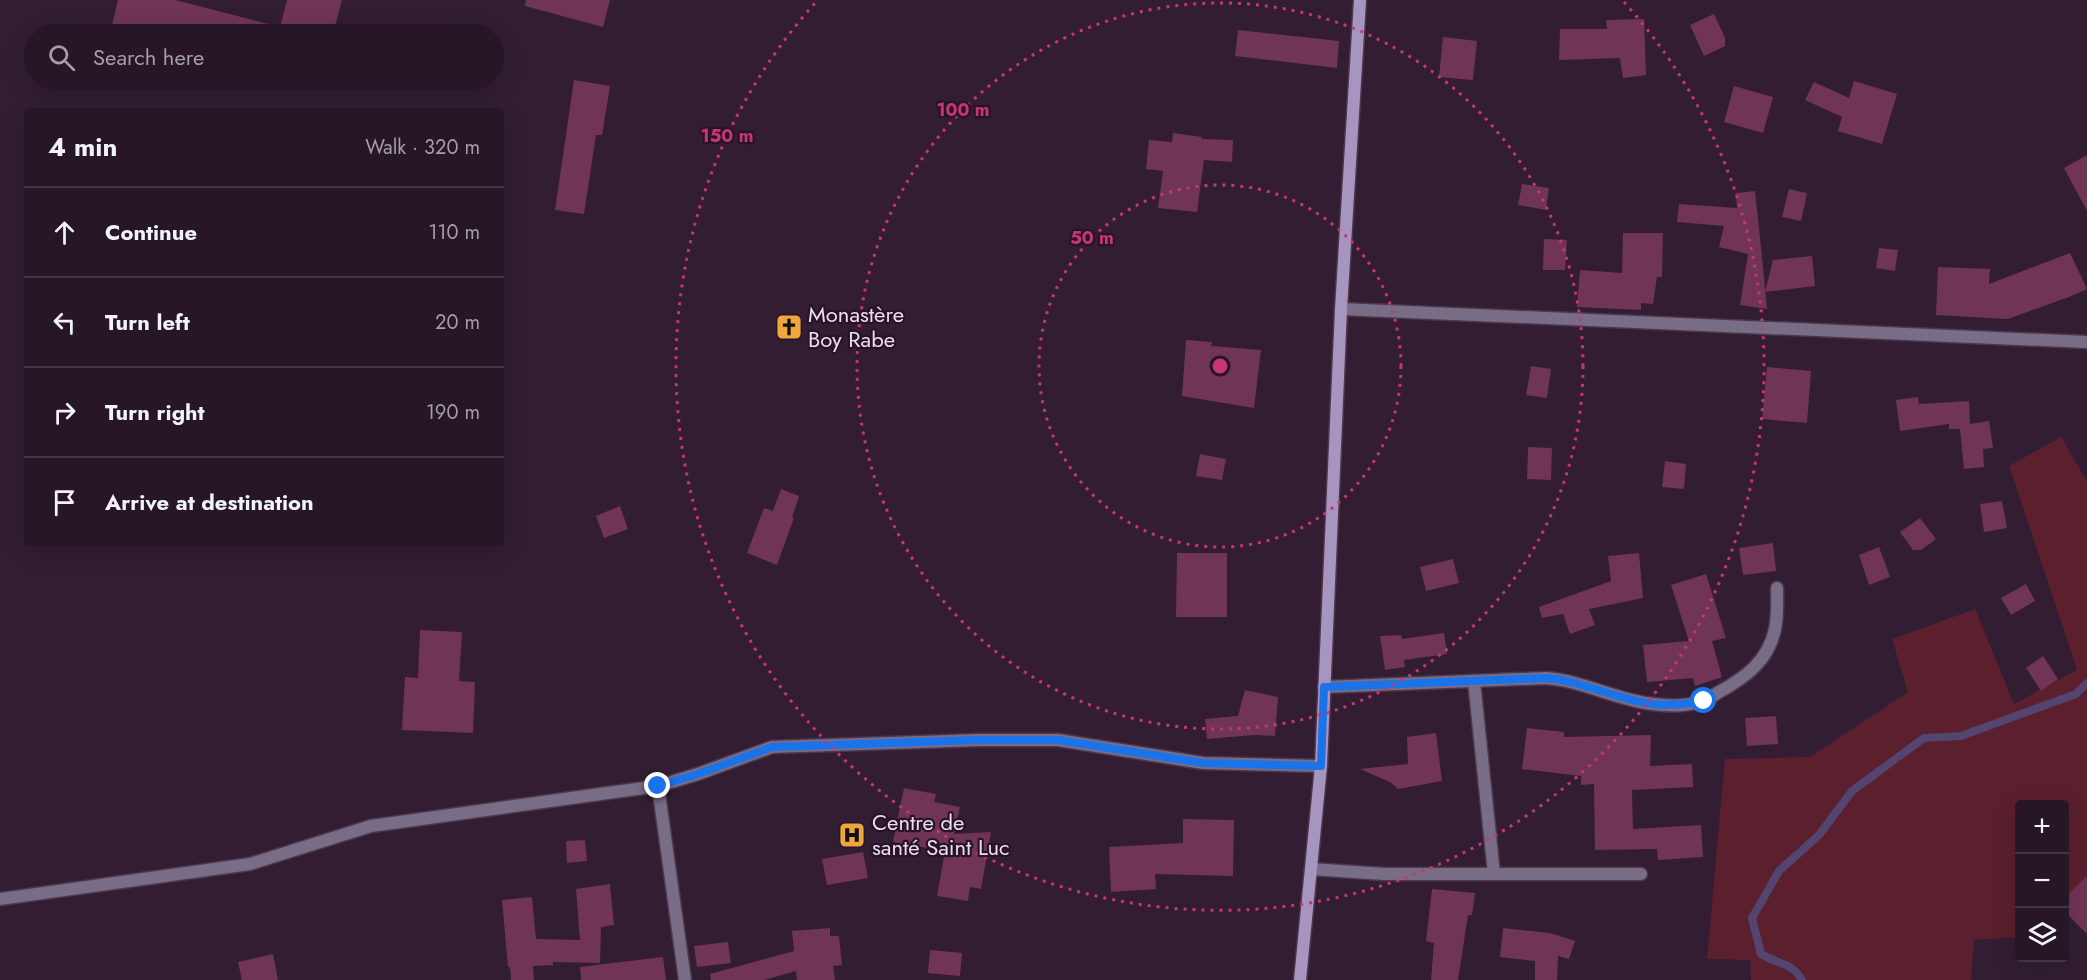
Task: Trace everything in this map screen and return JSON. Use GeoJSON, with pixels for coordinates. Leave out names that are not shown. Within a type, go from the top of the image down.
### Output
{"type":"FeatureCollection","features":[{"type":"Feature","properties":{"kind":"main road"},"geometry":{"type":"LineString","coordinates":[[1300,980],[1321,766],[1341,309],[1360,0]]}},
{"type":"Feature","properties":{"kind":"street"},"geometry":{"type":"LineString","coordinates":[[1341,309],[2087,342]]}},
{"type":"Feature","properties":{"kind":"street"},"geometry":{"type":"LineString","coordinates":[[1324,687],[1546,678],[1568,680],[1626,699],[1653,704],[1678,705],[1704,701],[1740,680],[1757,665],[1767,652],[1775,629],[1777,588]]}},
{"type":"Feature","properties":{"kind":"street"},"geometry":{"type":"LineString","coordinates":[[1474,681],[1494,874]]}},
{"type":"Feature","properties":{"kind":"street"},"geometry":{"type":"LineString","coordinates":[[0,899],[250,864],[371,826],[658,786],[772,747],[978,740],[1058,740],[1203,763],[1321,766]]}},
{"type":"Feature","properties":{"kind":"street"},"geometry":{"type":"LineString","coordinates":[[658,786],[686,980]]}},
{"type":"Feature","properties":{"kind":"street"},"geometry":{"type":"LineString","coordinates":[[1311,869],[1384,874],[1641,874]]}},
{"type":"Feature","properties":{"kind":"shaded area"},"geometry":{"type":"Polygon","coordinates":[[[2061,437],[2087,481],[2087,891],[2069,893],[2069,800],[2015,800],[2015,937],[1974,940],[1971,980],[1751,980],[1750,960],[1707,959],[1725,759],[1810,757],[1908,692],[1892,639],[1975,609],[2014,704],[2077,670],[2009,466],[2061,437]]]}},
{"type":"Feature","properties":{"kind":"building"},"geometry":{"type":"Polygon","coordinates":[[[118,0],[175,0],[268,24],[112,24],[118,0]]]}},
{"type":"Feature","properties":{"kind":"building"},"geometry":{"type":"Polygon","coordinates":[[[287,0],[342,0],[336,24],[281,24],[287,0]]]}},
{"type":"Feature","properties":{"kind":"building"},"geometry":{"type":"Polygon","coordinates":[[[526,0],[610,0],[603,27],[525,6],[526,0]]]}},
{"type":"Feature","properties":{"kind":"building"},"geometry":{"type":"Polygon","coordinates":[[[1714,14],[1725,38],[1725,46],[1704,56],[1690,25],[1714,14]]]}},
{"type":"Feature","properties":{"kind":"building"},"geometry":{"type":"Polygon","coordinates":[[[1644,19],[1646,75],[1623,78],[1620,58],[1559,60],[1560,29],[1607,29],[1606,20],[1644,19]]]}},
{"type":"Feature","properties":{"kind":"building"},"geometry":{"type":"Polygon","coordinates":[[[1238,30],[1339,41],[1337,68],[1235,56],[1238,30]]]}},
{"type":"Feature","properties":{"kind":"building"},"geometry":{"type":"Polygon","coordinates":[[[1443,37],[1477,41],[1473,80],[1439,77],[1443,37]]]}},
{"type":"Feature","properties":{"kind":"building"},"geometry":{"type":"Polygon","coordinates":[[[574,80],[610,86],[602,135],[596,135],[584,214],[555,210],[574,80]]]}},
{"type":"Feature","properties":{"kind":"building"},"geometry":{"type":"Polygon","coordinates":[[[1854,81],[1897,94],[1882,144],[1838,131],[1842,117],[1805,100],[1814,82],[1849,98],[1854,81]]]}},
{"type":"Feature","properties":{"kind":"building"},"geometry":{"type":"Polygon","coordinates":[[[1734,86],[1773,97],[1763,133],[1724,122],[1734,86]]]}},
{"type":"Feature","properties":{"kind":"building"},"geometry":{"type":"Polygon","coordinates":[[[1173,133],[1202,137],[1201,139],[1233,140],[1232,162],[1204,160],[1197,212],[1158,208],[1163,171],[1146,169],[1149,140],[1172,142],[1173,133]]]}},
{"type":"Feature","properties":{"kind":"building"},"geometry":{"type":"Polygon","coordinates":[[[2087,155],[2087,211],[2064,168],[2087,155]]]}},
{"type":"Feature","properties":{"kind":"building"},"geometry":{"type":"Polygon","coordinates":[[[1522,184],[1549,188],[1546,210],[1518,205],[1522,184]]]}},
{"type":"Feature","properties":{"kind":"building"},"geometry":{"type":"Polygon","coordinates":[[[1789,189],[1807,193],[1801,221],[1782,217],[1789,189]]]}},
{"type":"Feature","properties":{"kind":"building"},"geometry":{"type":"Polygon","coordinates":[[[1755,191],[1767,309],[1740,305],[1748,254],[1719,247],[1724,226],[1677,222],[1679,204],[1737,208],[1736,193],[1755,191]]]}},
{"type":"Feature","properties":{"kind":"building"},"geometry":{"type":"Polygon","coordinates":[[[1623,233],[1663,233],[1662,277],[1657,277],[1653,304],[1641,303],[1641,310],[1577,307],[1580,270],[1622,273],[1623,233]]]}},
{"type":"Feature","properties":{"kind":"building"},"geometry":{"type":"Polygon","coordinates":[[[1544,239],[1567,240],[1565,270],[1543,270],[1544,239]]]}},
{"type":"Feature","properties":{"kind":"building"},"geometry":{"type":"Polygon","coordinates":[[[1879,248],[1898,250],[1895,271],[1876,268],[1879,248]]]}},
{"type":"Feature","properties":{"kind":"building"},"geometry":{"type":"Polygon","coordinates":[[[2070,253],[2087,289],[2008,319],[1936,315],[1938,267],[1990,269],[1989,284],[2070,253]]]}},
{"type":"Feature","properties":{"kind":"building"},"geometry":{"type":"Polygon","coordinates":[[[1812,256],[1815,286],[1765,292],[1773,260],[1812,256]]]}},
{"type":"Feature","properties":{"kind":"building"},"geometry":{"type":"Polygon","coordinates":[[[1186,340],[1212,342],[1211,346],[1261,350],[1254,408],[1182,396],[1186,340]]]}},
{"type":"Feature","properties":{"kind":"building"},"geometry":{"type":"Polygon","coordinates":[[[1531,366],[1551,369],[1547,398],[1526,395],[1531,366]]]}},
{"type":"Feature","properties":{"kind":"building"},"geometry":{"type":"Polygon","coordinates":[[[1767,367],[1811,371],[1807,423],[1762,419],[1767,367]]]}},
{"type":"Feature","properties":{"kind":"building"},"geometry":{"type":"Polygon","coordinates":[[[1918,397],[1919,404],[1969,401],[1970,424],[1989,421],[1993,448],[1983,449],[1984,467],[1964,469],[1960,429],[1949,429],[1949,424],[1900,431],[1896,400],[1918,397]]]}},
{"type":"Feature","properties":{"kind":"building"},"geometry":{"type":"Polygon","coordinates":[[[1528,447],[1552,448],[1551,480],[1527,479],[1528,447]]]}},
{"type":"Feature","properties":{"kind":"building"},"geometry":{"type":"Polygon","coordinates":[[[1200,454],[1226,459],[1222,480],[1196,476],[1200,454]]]}},
{"type":"Feature","properties":{"kind":"building"},"geometry":{"type":"Polygon","coordinates":[[[1665,461],[1686,464],[1684,489],[1662,487],[1665,461]]]}},
{"type":"Feature","properties":{"kind":"building"},"geometry":{"type":"Polygon","coordinates":[[[781,489],[799,496],[792,518],[794,518],[777,565],[747,553],[764,508],[773,511],[781,489]]]}},
{"type":"Feature","properties":{"kind":"building"},"geometry":{"type":"Polygon","coordinates":[[[2002,501],[2007,528],[1984,532],[1980,504],[2002,501]]]}},
{"type":"Feature","properties":{"kind":"building"},"geometry":{"type":"Polygon","coordinates":[[[620,506],[628,529],[604,538],[596,516],[620,506]]]}},
{"type":"Feature","properties":{"kind":"building"},"geometry":{"type":"Polygon","coordinates":[[[1920,518],[1936,539],[1921,550],[1913,550],[1900,532],[1920,518]]]}},
{"type":"Feature","properties":{"kind":"building"},"geometry":{"type":"Polygon","coordinates":[[[1773,543],[1776,571],[1743,575],[1739,548],[1773,543]]]}},
{"type":"Feature","properties":{"kind":"building"},"geometry":{"type":"Polygon","coordinates":[[[1879,547],[1890,577],[1869,585],[1859,555],[1879,547]]]}},
{"type":"Feature","properties":{"kind":"building"},"geometry":{"type":"Polygon","coordinates":[[[1177,553],[1227,553],[1227,617],[1176,617],[1177,553]]]}},
{"type":"Feature","properties":{"kind":"building"},"geometry":{"type":"Polygon","coordinates":[[[1639,553],[1643,598],[1589,609],[1595,625],[1570,634],[1563,614],[1542,618],[1539,607],[1611,581],[1608,556],[1639,553]]]}},
{"type":"Feature","properties":{"kind":"building"},"geometry":{"type":"Polygon","coordinates":[[[1453,559],[1459,583],[1426,591],[1420,567],[1453,559]]]}},
{"type":"Feature","properties":{"kind":"building"},"geometry":{"type":"Polygon","coordinates":[[[1706,574],[1726,638],[1712,641],[1722,677],[1695,686],[1693,678],[1647,682],[1643,645],[1689,641],[1671,585],[1706,574]]]}},
{"type":"Feature","properties":{"kind":"building"},"geometry":{"type":"Polygon","coordinates":[[[2026,584],[2035,601],[2011,615],[2001,598],[2026,584]]]}},
{"type":"Feature","properties":{"kind":"building"},"geometry":{"type":"Polygon","coordinates":[[[420,630],[462,632],[459,681],[475,682],[473,733],[402,730],[405,677],[418,678],[420,630]]]}},
{"type":"Feature","properties":{"kind":"building"},"geometry":{"type":"Polygon","coordinates":[[[1444,633],[1447,654],[1404,660],[1405,667],[1385,670],[1380,636],[1401,635],[1402,639],[1444,633]]]}},
{"type":"Feature","properties":{"kind":"building"},"geometry":{"type":"Polygon","coordinates":[[[2043,656],[2058,679],[2041,691],[2026,668],[2043,656]]]}},
{"type":"Feature","properties":{"kind":"building"},"geometry":{"type":"Polygon","coordinates":[[[1245,690],[1278,697],[1275,736],[1254,735],[1207,739],[1205,719],[1238,716],[1245,690]]]}},
{"type":"Feature","properties":{"kind":"building"},"geometry":{"type":"Polygon","coordinates":[[[1776,716],[1778,744],[1747,746],[1745,718],[1776,716]]]}},
{"type":"Feature","properties":{"kind":"building"},"geometry":{"type":"Polygon","coordinates":[[[1527,728],[1564,732],[1564,737],[1651,735],[1650,766],[1692,764],[1693,787],[1632,790],[1633,829],[1701,825],[1703,857],[1658,860],[1657,849],[1595,850],[1594,784],[1581,785],[1581,776],[1522,769],[1527,728]]]}},
{"type":"Feature","properties":{"kind":"building"},"geometry":{"type":"Polygon","coordinates":[[[1436,733],[1442,781],[1398,789],[1392,783],[1360,769],[1408,764],[1407,737],[1436,733]]]}},
{"type":"Feature","properties":{"kind":"building"},"geometry":{"type":"Polygon","coordinates":[[[904,788],[936,794],[934,802],[960,807],[954,834],[991,832],[981,889],[970,887],[968,901],[937,896],[945,851],[893,842],[904,788]]]}},
{"type":"Feature","properties":{"kind":"building"},"geometry":{"type":"Polygon","coordinates":[[[1183,819],[1234,820],[1233,876],[1155,874],[1156,889],[1111,892],[1109,847],[1183,843],[1183,819]]]}},
{"type":"Feature","properties":{"kind":"building"},"geometry":{"type":"Polygon","coordinates":[[[585,840],[587,861],[567,863],[566,841],[585,840]]]}},
{"type":"Feature","properties":{"kind":"building"},"geometry":{"type":"Polygon","coordinates":[[[863,852],[868,878],[827,885],[822,859],[863,852]]]}},
{"type":"Feature","properties":{"kind":"building"},"geometry":{"type":"Polygon","coordinates":[[[2087,876],[2087,934],[2069,916],[2069,893],[2087,876]]]}},
{"type":"Feature","properties":{"kind":"building"},"geometry":{"type":"Polygon","coordinates":[[[610,884],[614,925],[601,927],[600,963],[553,962],[553,965],[533,966],[534,980],[511,980],[502,900],[532,897],[536,939],[580,940],[576,889],[610,884]]]}},
{"type":"Feature","properties":{"kind":"building"},"geometry":{"type":"Polygon","coordinates":[[[1432,889],[1475,893],[1472,915],[1468,915],[1458,980],[1431,980],[1434,943],[1426,941],[1432,889]]]}},
{"type":"Feature","properties":{"kind":"building"},"geometry":{"type":"Polygon","coordinates":[[[830,928],[830,936],[839,936],[842,965],[833,966],[835,980],[797,980],[796,971],[764,980],[711,980],[710,974],[794,951],[792,931],[830,928]]]}},
{"type":"Feature","properties":{"kind":"building"},"geometry":{"type":"Polygon","coordinates":[[[1503,928],[1550,933],[1575,941],[1569,959],[1558,956],[1557,980],[1535,980],[1535,961],[1500,957],[1503,928]]]}},
{"type":"Feature","properties":{"kind":"building"},"geometry":{"type":"Polygon","coordinates":[[[728,942],[731,963],[697,967],[694,946],[728,942]]]}},
{"type":"Feature","properties":{"kind":"building"},"geometry":{"type":"Polygon","coordinates":[[[930,950],[962,953],[960,976],[928,973],[930,950]]]}},
{"type":"Feature","properties":{"kind":"building"},"geometry":{"type":"Polygon","coordinates":[[[273,954],[278,980],[242,980],[238,962],[273,954]]]}},
{"type":"Feature","properties":{"kind":"building"},"geometry":{"type":"Polygon","coordinates":[[[663,957],[666,980],[581,980],[580,967],[663,957]]]}},
{"type":"Feature","properties":{"kind":"waterway"},"geometry":{"type":"LineString","coordinates":[[1802,980],[1793,969],[1761,954],[1752,918],[1779,871],[1819,835],[1852,791],[1924,738],[1961,736],[2076,694],[2087,683]]}},
{"type":"Feature","properties":{"kind":"place","name":"Monastère Boy Rabe"},"geometry":{"type":"Point","coordinates":[789,327]}},
{"type":"Feature","properties":{"kind":"place","name":"Centre de santé Saint Luc"},"geometry":{"type":"Point","coordinates":[852,835]}},
{"type":"Feature","properties":{"kind":"route"},"geometry":{"type":"LineString","coordinates":[[658,786],[772,747],[978,740],[1058,740],[1203,763],[1321,766],[1324,687],[1546,678],[1568,680],[1626,699],[1653,704],[1678,705],[1704,701]]}}]}
